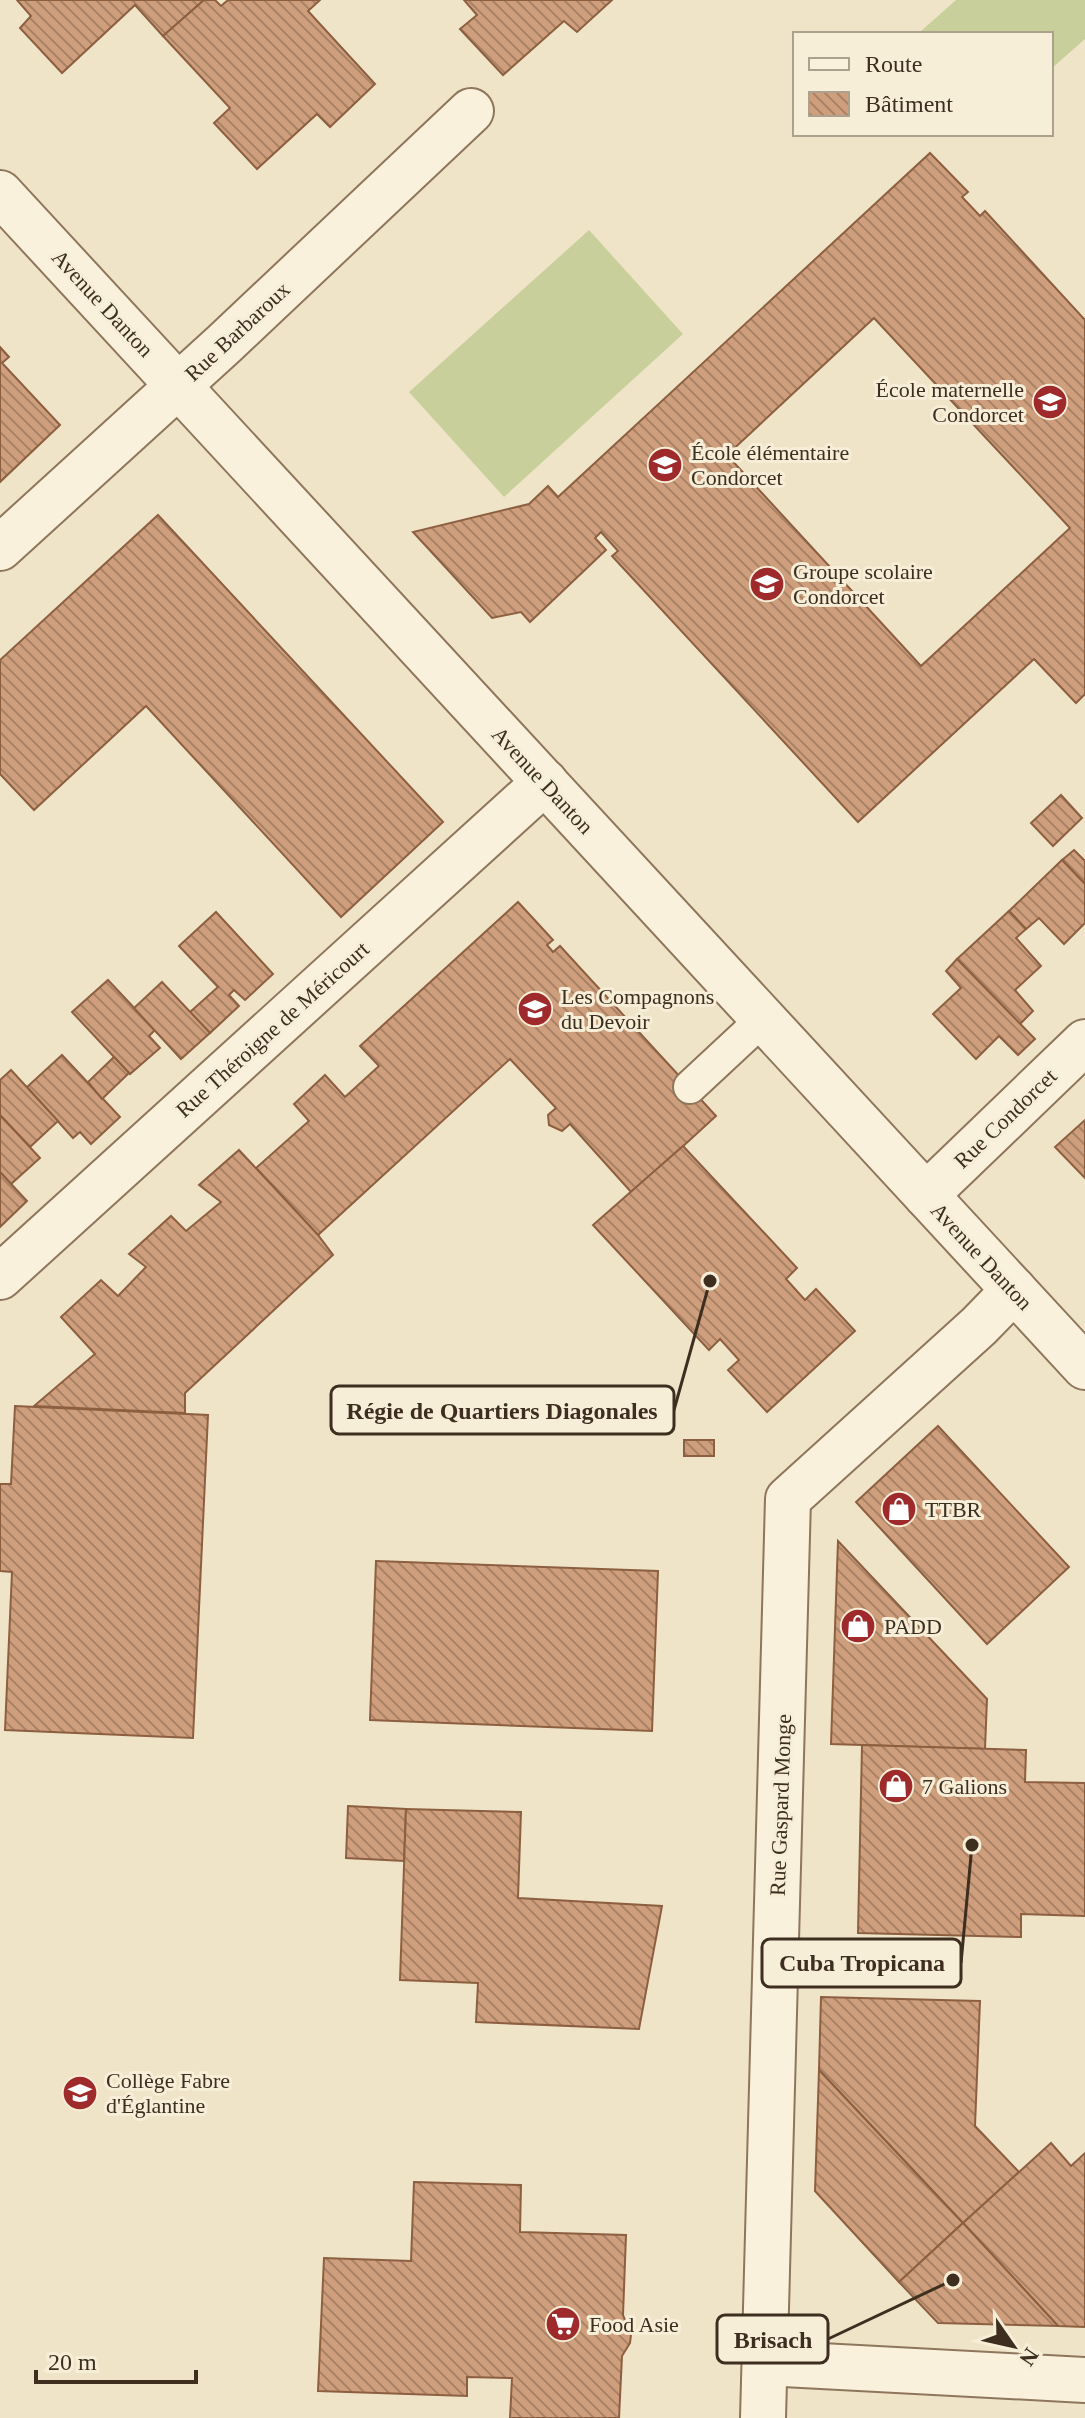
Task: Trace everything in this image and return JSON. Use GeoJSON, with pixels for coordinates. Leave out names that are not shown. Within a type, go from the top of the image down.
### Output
{"type":"FeatureCollection","features":[{"type":"Feature","properties":{"kind":"street","name":"Rue Barbaroux"},"geometry":{"type":"LineString","coordinates":[[0,548],[471,111]]}},
{"type":"Feature","properties":{"kind":"street","name":"Avenue Danton"},"geometry":{"type":"LineString","coordinates":[[0,193],[1085,1367]]}},
{"type":"Feature","properties":{"kind":"street","name":"Rue Théroigne de Méricourt"},"geometry":{"type":"LineString","coordinates":[[0,1277],[545,782]]}},
{"type":"Feature","properties":{"kind":"street","name":"Rue Condorcet"},"geometry":{"type":"LineString","coordinates":[[926,1195],[1085,1042]]}},
{"type":"Feature","properties":{"kind":"street","name":"Rue Gaspard Monge"},"geometry":{"type":"LineString","coordinates":[[763,2418],[788,1499],[979,1326],[1014,1290]]}},
{"type":"Feature","properties":{"kind":"street"},"geometry":{"type":"LineString","coordinates":[[765,2363],[1085,2380]]}},
{"type":"Feature","properties":{"kind":"lane"},"geometry":{"type":"LineString","coordinates":[[690,1087],[763,1019]]}},
{"type":"Feature","properties":{"kind":"green space"},"geometry":{"type":"Polygon","coordinates":[[[956,0],[1085,0],[1085,39],[1053,67],[1053,32],[921,31],[956,0]]]}},
{"type":"Feature","properties":{"kind":"green space"},"geometry":{"type":"Polygon","coordinates":[[[589,230],[683,334],[504,497],[409,392],[589,230]]]}},
{"type":"Feature","properties":{"kind":"building"},"geometry":{"type":"Polygon","coordinates":[[[17,0],[204,0],[163,36],[135,5],[62,73],[20,28],[31,16],[17,0]]]}},
{"type":"Feature","properties":{"kind":"building"},"geometry":{"type":"Polygon","coordinates":[[[204,0],[215,0],[221,6],[228,0],[320,0],[308,11],[375,84],[330,127],[317,114],[257,169],[214,123],[230,108],[163,36],[204,0]]]}},
{"type":"Feature","properties":{"kind":"building"},"geometry":{"type":"Polygon","coordinates":[[[464,0],[612,0],[577,32],[564,21],[503,75],[460,29],[477,15],[464,0]]]}},
{"type":"Feature","properties":{"kind":"building"},"geometry":{"type":"Polygon","coordinates":[[[930,153],[968,192],[962,197],[980,216],[985,211],[1085,320],[1085,694],[1076,703],[1034,659],[858,822],[612,556],[618,551],[601,532],[595,538],[606,550],[530,622],[521,612],[492,618],[413,532],[529,504],[548,486],[558,497],[930,153]],[[874,318],[727,455],[921,666],[1070,528],[874,318]]]}},
{"type":"Feature","properties":{"kind":"building"},"geometry":{"type":"Polygon","coordinates":[[[0,347],[9,357],[2,363],[60,425],[0,482],[0,347]]]}},
{"type":"Feature","properties":{"kind":"building"},"geometry":{"type":"Polygon","coordinates":[[[158,515],[443,822],[341,917],[146,706],[34,810],[0,774],[0,660],[158,515]]]}},
{"type":"Feature","properties":{"kind":"building"},"geometry":{"type":"Polygon","coordinates":[[[1061,795],[1082,818],[1053,846],[1031,823],[1061,795]]]}},
{"type":"Feature","properties":{"kind":"building"},"geometry":{"type":"Polygon","coordinates":[[[1074,850],[1085,861],[1085,884],[1062,860],[1074,850]]]}},
{"type":"Feature","properties":{"kind":"building"},"geometry":{"type":"Polygon","coordinates":[[[1062,860],[1085,884],[1085,923],[1064,944],[1039,918],[1026,929],[1009,911],[1062,860]]]}},
{"type":"Feature","properties":{"kind":"building"},"geometry":{"type":"Polygon","coordinates":[[[518,902],[553,940],[547,945],[553,952],[560,946],[716,1116],[632,1193],[570,1124],[562,1131],[549,1125],[548,1115],[556,1108],[510,1059],[318,1235],[256,1168],[309,1121],[294,1104],[325,1075],[345,1097],[379,1066],[360,1046],[518,902]]]}},
{"type":"Feature","properties":{"kind":"building"},"geometry":{"type":"Polygon","coordinates":[[[1009,911],[1026,929],[1016,938],[1041,966],[1015,990],[1033,1011],[1020,1024],[957,959],[1009,911]]]}},
{"type":"Feature","properties":{"kind":"building"},"geometry":{"type":"Polygon","coordinates":[[[216,912],[273,974],[245,1000],[234,990],[229,995],[239,1006],[210,1033],[190,1012],[218,987],[179,946],[216,912]]]}},
{"type":"Feature","properties":{"kind":"building"},"geometry":{"type":"Polygon","coordinates":[[[957,959],[1035,1039],[1018,1055],[999,1036],[976,1059],[933,1014],[961,988],[946,971],[957,959]]]}},
{"type":"Feature","properties":{"kind":"building"},"geometry":{"type":"Polygon","coordinates":[[[108,980],[155,1030],[149,1036],[160,1048],[130,1074],[72,1012],[108,980]]]}},
{"type":"Feature","properties":{"kind":"building"},"geometry":{"type":"Polygon","coordinates":[[[162,982],[210,1033],[181,1059],[134,1008],[162,982]]]}},
{"type":"Feature","properties":{"kind":"building"},"geometry":{"type":"Polygon","coordinates":[[[62,1055],[120,1117],[91,1144],[80,1132],[73,1138],[27,1087],[62,1055]]]}},
{"type":"Feature","properties":{"kind":"building"},"geometry":{"type":"Polygon","coordinates":[[[114,1057],[129,1073],[102,1099],[88,1082],[114,1057]]]}},
{"type":"Feature","properties":{"kind":"building"},"geometry":{"type":"Polygon","coordinates":[[[11,1070],[58,1121],[30,1147],[0,1115],[0,1080],[11,1070]]]}},
{"type":"Feature","properties":{"kind":"building"},"geometry":{"type":"Polygon","coordinates":[[[0,1115],[40,1158],[11,1184],[0,1172],[0,1115]]]}},
{"type":"Feature","properties":{"kind":"building"},"geometry":{"type":"Polygon","coordinates":[[[1085,1120],[1085,1178],[1055,1147],[1085,1120]]]}},
{"type":"Feature","properties":{"kind":"building"},"geometry":{"type":"Polygon","coordinates":[[[683,1146],[797,1268],[786,1279],[805,1300],[816,1289],[855,1331],[767,1412],[728,1370],[739,1360],[720,1339],[709,1350],[593,1225],[683,1146]]]}},
{"type":"Feature","properties":{"kind":"building"},"geometry":{"type":"Polygon","coordinates":[[[239,1150],[333,1255],[185,1393],[185,1413],[34,1406],[95,1354],[61,1317],[101,1280],[118,1296],[146,1267],[129,1254],[171,1216],[186,1231],[221,1202],[199,1185],[239,1150]]]}},
{"type":"Feature","properties":{"kind":"building"},"geometry":{"type":"Polygon","coordinates":[[[0,1172],[27,1201],[0,1227],[0,1172]]]}},
{"type":"Feature","properties":{"kind":"building"},"geometry":{"type":"Polygon","coordinates":[[[15,1406],[208,1415],[193,1738],[5,1730],[12,1572],[0,1571],[0,1484],[11,1484],[15,1406]]]}},
{"type":"Feature","properties":{"kind":"building"},"geometry":{"type":"Polygon","coordinates":[[[938,1426],[1069,1567],[987,1644],[856,1502],[938,1426]]]}},
{"type":"Feature","properties":{"kind":"building"},"geometry":{"type":"Polygon","coordinates":[[[684,1440],[714,1440],[714,1456],[684,1456],[684,1440]]]}},
{"type":"Feature","properties":{"kind":"building"},"geometry":{"type":"Polygon","coordinates":[[[838,1541],[987,1699],[985,1749],[831,1744],[838,1541]]]}},
{"type":"Feature","properties":{"kind":"building"},"geometry":{"type":"Polygon","coordinates":[[[376,1561],[658,1571],[652,1731],[370,1720],[376,1561]]]}},
{"type":"Feature","properties":{"kind":"building"},"geometry":{"type":"Polygon","coordinates":[[[862,1745],[1026,1750],[1025,1782],[1085,1783],[1085,1916],[1021,1914],[1021,1937],[858,1933],[862,1745]]]}},
{"type":"Feature","properties":{"kind":"building"},"geometry":{"type":"Polygon","coordinates":[[[348,1806],[406,1809],[404,1861],[346,1858],[348,1806]]]}},
{"type":"Feature","properties":{"kind":"building"},"geometry":{"type":"Polygon","coordinates":[[[406,1809],[521,1812],[518,1898],[662,1906],[639,2029],[476,2022],[478,1983],[400,1980],[406,1809]]]}},
{"type":"Feature","properties":{"kind":"building"},"geometry":{"type":"Polygon","coordinates":[[[821,1997],[980,2001],[975,2126],[1019,2172],[963,2223],[819,2070],[821,1997]]]}},
{"type":"Feature","properties":{"kind":"building"},"geometry":{"type":"Polygon","coordinates":[[[819,2070],[963,2223],[899,2282],[815,2191],[819,2070]]]}},
{"type":"Feature","properties":{"kind":"building"},"geometry":{"type":"Polygon","coordinates":[[[1051,2143],[1071,2166],[1085,2153],[1085,2327],[1058,2326],[963,2223],[1051,2143]]]}},
{"type":"Feature","properties":{"kind":"building"},"geometry":{"type":"Polygon","coordinates":[[[414,2182],[521,2185],[520,2232],[626,2235],[623,2315],[631,2335],[622,2356],[619,2418],[510,2418],[512,2378],[467,2377],[467,2396],[318,2391],[324,2258],[411,2261],[414,2182]]]}},
{"type":"Feature","properties":{"kind":"building"},"geometry":{"type":"Polygon","coordinates":[[[963,2223],[1058,2326],[938,2323],[899,2282],[963,2223]]]}},
{"type":"Feature","properties":{"kind":"place","name":"École maternelle Condorcet"},"geometry":{"type":"Point","coordinates":[1050,402]}},
{"type":"Feature","properties":{"kind":"place","name":"École élémentaire Condorcet"},"geometry":{"type":"Point","coordinates":[665,465]}},
{"type":"Feature","properties":{"kind":"place","name":"Groupe scolaire Condorcet"},"geometry":{"type":"Point","coordinates":[767,584]}},
{"type":"Feature","properties":{"kind":"place","name":"Les Compagnons du Devoir"},"geometry":{"type":"Point","coordinates":[535,1009]}},
{"type":"Feature","properties":{"kind":"place","name":"Régie de Quartiers Diagonales"},"geometry":{"type":"Point","coordinates":[710,1281]}},
{"type":"Feature","properties":{"kind":"place","name":"TTBR"},"geometry":{"type":"Point","coordinates":[899,1509]}},
{"type":"Feature","properties":{"kind":"place","name":"PADD"},"geometry":{"type":"Point","coordinates":[858,1626]}},
{"type":"Feature","properties":{"kind":"place","name":"7 Galions"},"geometry":{"type":"Point","coordinates":[896,1786]}},
{"type":"Feature","properties":{"kind":"place","name":"Cuba Tropicana"},"geometry":{"type":"Point","coordinates":[972,1845]}},
{"type":"Feature","properties":{"kind":"place","name":"Collège Fabre d'Églantine"},"geometry":{"type":"Point","coordinates":[80,2093]}},
{"type":"Feature","properties":{"kind":"place","name":"Brisach"},"geometry":{"type":"Point","coordinates":[953,2280]}},
{"type":"Feature","properties":{"kind":"place","name":"Food Asie"},"geometry":{"type":"Point","coordinates":[563,2324]}}]}
